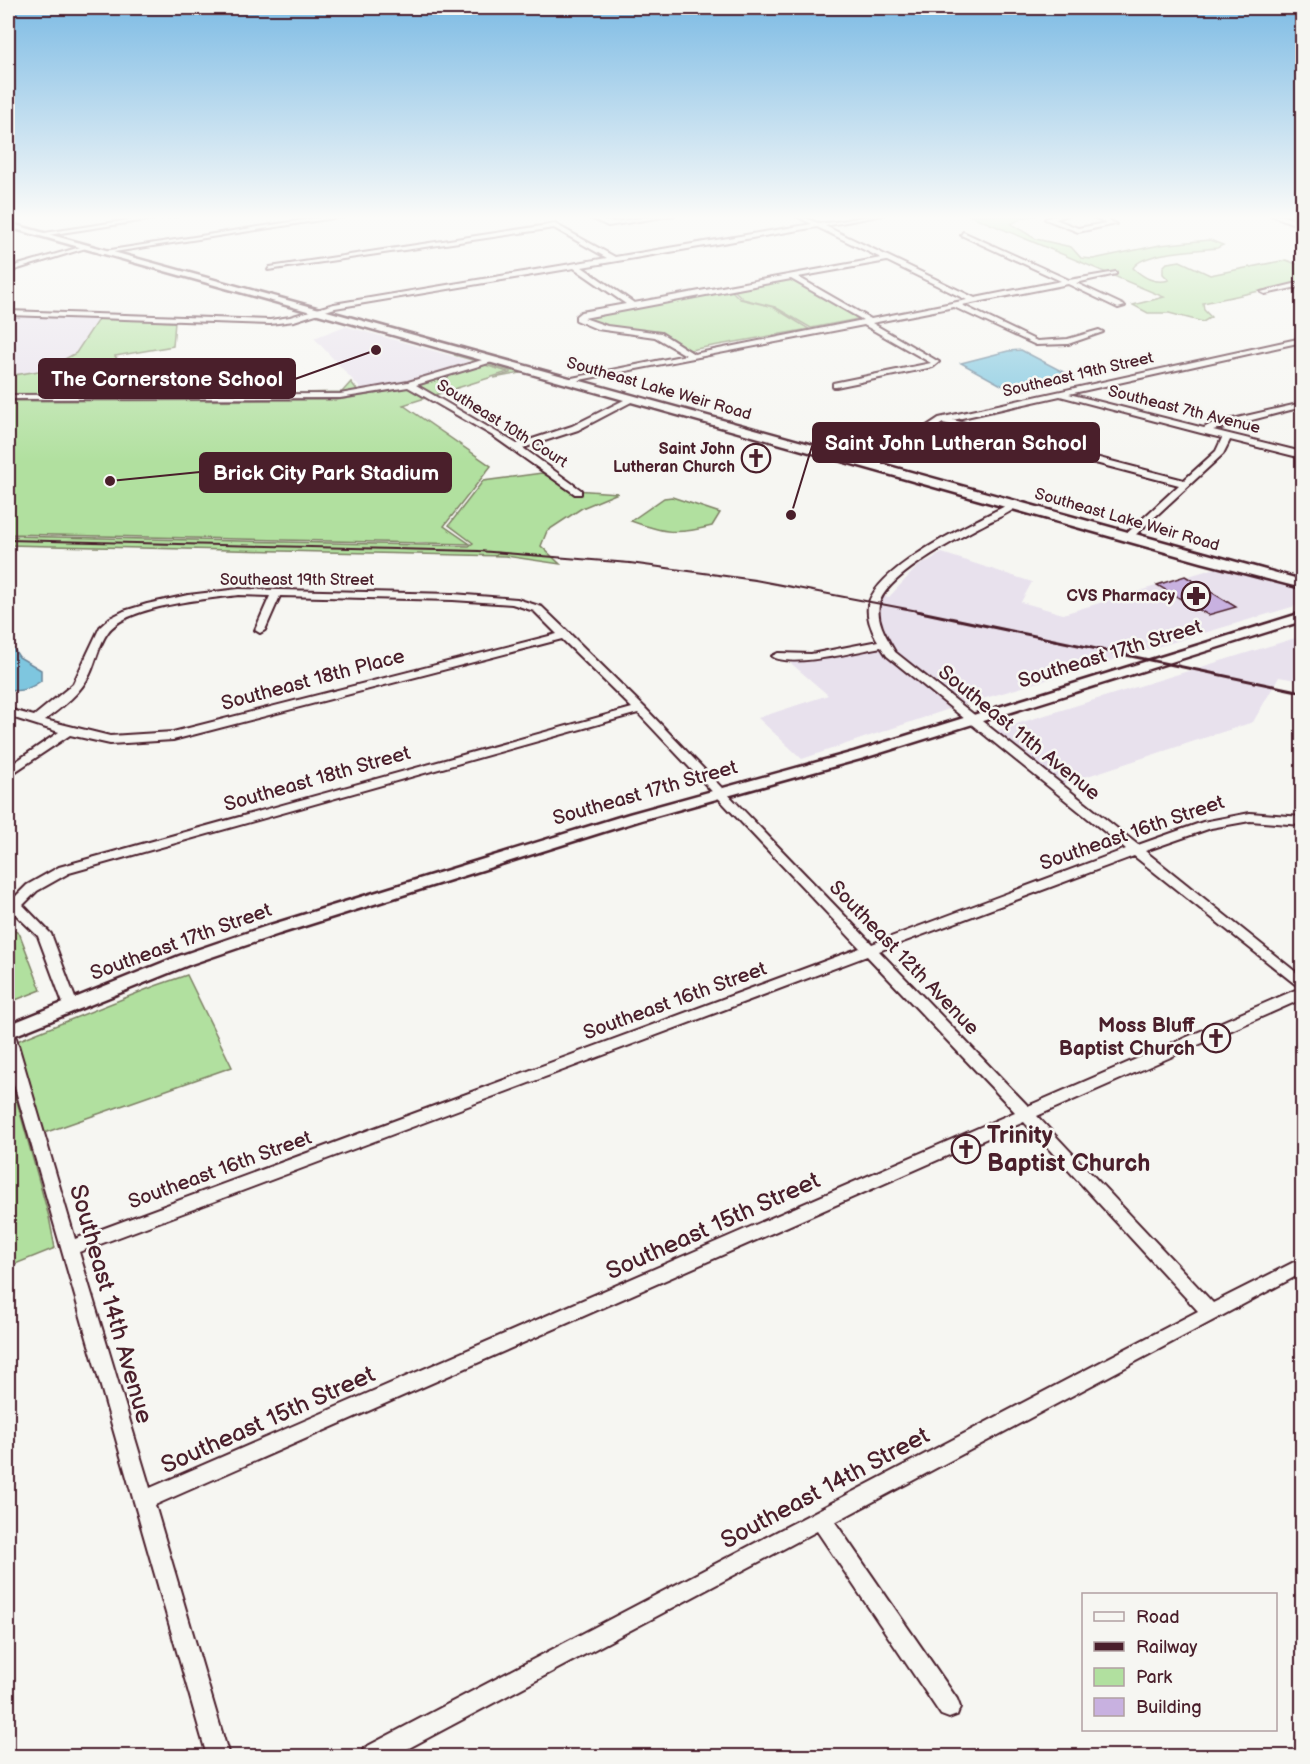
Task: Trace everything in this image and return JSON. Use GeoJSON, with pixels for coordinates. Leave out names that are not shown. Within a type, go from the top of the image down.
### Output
{"type":"FeatureCollection","features":[{"type":"Feature","properties":{"kind":"main road","name":"Southeast Lake Weir Road"},"geometry":{"type":"LineString","coordinates":[[262,297],[1301,585]]}},
{"type":"Feature","properties":{"kind":"main road","name":"Southeast 17th Street"},"geometry":{"type":"LineString","coordinates":[[8,1032],[185,960],[273,930],[718,793],[859,755],[973,720],[1296,619],[1302,612]]}},
{"type":"Feature","properties":{"kind":"street"},"geometry":{"type":"LineString","coordinates":[[8,313],[253,322],[291,319],[334,306],[387,297]]}},
{"type":"Feature","properties":{"kind":"street"},"geometry":{"type":"LineString","coordinates":[[621,297],[632,305]]}},
{"type":"Feature","properties":{"kind":"street"},"geometry":{"type":"LineString","coordinates":[[674,297],[584,314],[579,318],[586,323],[616,330],[656,334],[691,355]]}},
{"type":"Feature","properties":{"kind":"street"},"geometry":{"type":"LineString","coordinates":[[829,297],[868,320]]}},
{"type":"Feature","properties":{"kind":"street"},"geometry":{"type":"LineString","coordinates":[[967,297],[973,300]]}},
{"type":"Feature","properties":{"kind":"street"},"geometry":{"type":"LineString","coordinates":[[567,381],[987,297]]}},
{"type":"Feature","properties":{"kind":"street"},"geometry":{"type":"LineString","coordinates":[[1103,297],[1121,306]]}},
{"type":"Feature","properties":{"kind":"street"},"geometry":{"type":"LineString","coordinates":[[954,304],[1036,343],[1046,344],[1099,332]]}},
{"type":"Feature","properties":{"kind":"street"},"geometry":{"type":"LineString","coordinates":[[836,385],[933,365],[935,362],[868,325],[868,320]]}},
{"type":"Feature","properties":{"kind":"street","name":"Southeast 19th Street"},"geometry":{"type":"LineString","coordinates":[[872,465],[942,420],[1302,340]]}},
{"type":"Feature","properties":{"kind":"street"},"geometry":{"type":"LineString","coordinates":[[8,397],[340,396],[409,384],[489,360]]}},
{"type":"Feature","properties":{"kind":"street","name":"Southeast 10th Court"},"geometry":{"type":"LineString","coordinates":[[409,384],[467,416],[557,475],[578,492]]}},
{"type":"Feature","properties":{"kind":"street","name":"Southeast 7th Avenue"},"geometry":{"type":"LineString","coordinates":[[1059,394],[1302,455]]}},
{"type":"Feature","properties":{"kind":"street"},"geometry":{"type":"LineString","coordinates":[[513,447],[548,440],[574,430],[633,399]]}},
{"type":"Feature","properties":{"kind":"street"},"geometry":{"type":"LineString","coordinates":[[1204,431],[1214,426],[1302,405]]}},
{"type":"Feature","properties":{"kind":"street"},"geometry":{"type":"LineString","coordinates":[[942,420],[1187,484]]}},
{"type":"Feature","properties":{"kind":"street"},"geometry":{"type":"LineString","coordinates":[[1128,537],[1220,452],[1227,437]]}},
{"type":"Feature","properties":{"kind":"street","name":"Southeast 11th Avenue"},"geometry":{"type":"LineString","coordinates":[[1014,505],[930,551],[883,586],[874,602],[875,630],[891,654],[1302,984]]}},
{"type":"Feature","properties":{"kind":"street","name":"Southeast 19th Street"},"geometry":{"type":"LineString","coordinates":[[37,720],[80,682],[105,628],[120,616],[143,608],[205,595],[239,592],[453,597],[513,601],[538,609],[565,635]]}},
{"type":"Feature","properties":{"kind":"street"},"geometry":{"type":"LineString","coordinates":[[260,630],[276,593]]}},
{"type":"Feature","properties":{"kind":"street","name":"Southeast 12th Avenue"},"geometry":{"type":"LineString","coordinates":[[565,635],[640,709],[1027,1115],[1210,1312]]}},
{"type":"Feature","properties":{"kind":"street","name":"Southeast 18th Place"},"geometry":{"type":"LineString","coordinates":[[8,712],[68,731],[110,740],[173,736],[565,635]]}},
{"type":"Feature","properties":{"kind":"street"},"geometry":{"type":"LineString","coordinates":[[778,656],[811,657],[884,643]]}},
{"type":"Feature","properties":{"kind":"street","name":"Southeast 18th Street"},"geometry":{"type":"LineString","coordinates":[[11,904],[32,888],[64,870],[640,709]]}},
{"type":"Feature","properties":{"kind":"street"},"geometry":{"type":"LineString","coordinates":[[10,771],[68,731]]}},
{"type":"Feature","properties":{"kind":"street","name":"Southeast 16th Street"},"geometry":{"type":"LineString","coordinates":[[68,1249],[1208,825],[1250,817],[1302,821]]}},
{"type":"Feature","properties":{"kind":"street"},"geometry":{"type":"LineString","coordinates":[[11,904],[44,934],[71,1006]]}},
{"type":"Feature","properties":{"kind":"street","name":"Southeast 15th Street"},"geometry":{"type":"LineString","coordinates":[[142,1501],[1302,993]]}},
{"type":"Feature","properties":{"kind":"street","name":"Southeast 14th Avenue"},"geometry":{"type":"LineString","coordinates":[[8,1038],[218,1756]]}},
{"type":"Feature","properties":{"kind":"street","name":"Southeast 14th Street"},"geometry":{"type":"LineString","coordinates":[[372,1756],[1302,1264]]}},
{"type":"Feature","properties":{"kind":"street"},"geometry":{"type":"LineString","coordinates":[[821,1519],[949,1707]]}},
{"type":"Feature","properties":{"kind":"shaded area"},"geometry":{"type":"Polygon","coordinates":[[[8,315],[99,318],[76,352],[45,370],[8,376],[8,315]]]}},
{"type":"Feature","properties":{"kind":"shaded area"},"geometry":{"type":"Polygon","coordinates":[[[345,326],[470,361],[422,377],[362,390],[314,338],[345,326]]]}},
{"type":"Feature","properties":{"kind":"shaded area"},"geometry":{"type":"Polygon","coordinates":[[[942,553],[1032,582],[1021,602],[1063,614],[1222,566],[1294,584],[1302,596],[1302,604],[962,705],[896,654],[881,630],[880,606],[884,596],[889,597],[917,567],[942,553]]]}},
{"type":"Feature","properties":{"kind":"shaded area"},"geometry":{"type":"Polygon","coordinates":[[[1302,636],[1302,681],[1279,677],[1253,722],[1060,785],[994,731],[1302,636]]]}},
{"type":"Feature","properties":{"kind":"shaded area"},"geometry":{"type":"Polygon","coordinates":[[[881,648],[886,655],[952,708],[802,759],[758,718],[828,695],[786,659],[811,655],[836,657],[881,648]]]}},
{"type":"Feature","properties":{"kind":"green space"},"geometry":{"type":"Polygon","coordinates":[[[684,297],[738,297],[773,307],[809,329],[690,350],[668,336],[616,329],[584,319],[584,317],[684,297]]]}},
{"type":"Feature","properties":{"kind":"green space"},"geometry":{"type":"Polygon","coordinates":[[[741,297],[832,297],[868,317],[811,328],[775,307],[741,297]]]}},
{"type":"Feature","properties":{"kind":"green space"},"geometry":{"type":"Polygon","coordinates":[[[1163,297],[1230,297],[1203,303],[1204,310],[1211,317],[1203,322],[1169,313],[1148,313],[1133,305],[1163,297]]]}},
{"type":"Feature","properties":{"kind":"green space"},"geometry":{"type":"Polygon","coordinates":[[[99,318],[175,322],[173,346],[115,356],[142,397],[342,392],[351,382],[358,391],[363,391],[397,386],[472,362],[472,360],[454,355],[461,354],[526,372],[494,378],[510,373],[510,371],[483,364],[390,389],[337,398],[8,399],[8,376],[45,370],[76,353],[99,318]]]}},
{"type":"Feature","properties":{"kind":"green space"},"geometry":{"type":"Polygon","coordinates":[[[485,365],[508,372],[403,405],[491,466],[444,526],[470,544],[8,534],[8,401],[337,400],[392,391],[485,365]]]}},
{"type":"Feature","properties":{"kind":"green space"},"geometry":{"type":"Polygon","coordinates":[[[542,473],[574,490],[618,493],[582,508],[547,531],[541,546],[560,564],[506,556],[8,545],[8,536],[469,546],[473,543],[449,525],[483,481],[542,473]]]}},
{"type":"Feature","properties":{"kind":"green space"},"geometry":{"type":"Polygon","coordinates":[[[672,497],[720,513],[712,526],[680,532],[653,528],[631,521],[664,498],[672,497]]]}},
{"type":"Feature","properties":{"kind":"green space"},"geometry":{"type":"Polygon","coordinates":[[[8,924],[20,935],[41,990],[8,1003],[8,924]]]}},
{"type":"Feature","properties":{"kind":"green space"},"geometry":{"type":"Polygon","coordinates":[[[187,975],[232,1067],[44,1133],[17,1041],[187,975]]]}},
{"type":"Feature","properties":{"kind":"green space"},"geometry":{"type":"Polygon","coordinates":[[[8,1069],[49,1217],[55,1248],[8,1267],[8,1069]]]}},
{"type":"Feature","properties":{"kind":"water"},"geometry":{"type":"Polygon","coordinates":[[[1021,350],[1073,377],[1014,392],[961,363],[1008,351],[1021,350]]]}},
{"type":"Feature","properties":{"kind":"water"},"geometry":{"type":"Polygon","coordinates":[[[8,640],[19,657],[41,670],[41,681],[25,689],[8,690],[8,640]]]}},
{"type":"Feature","properties":{"kind":"building","name":"CVS Pharmacy"},"geometry":{"type":"Polygon","coordinates":[[[1185,576],[1236,607],[1208,615],[1157,585],[1185,576]]]}},
{"type":"Feature","properties":{"kind":"railway"},"geometry":{"type":"LineString","coordinates":[[8,540],[479,551],[630,563],[755,580],[923,612]]}},
{"type":"Feature","properties":{"kind":"railway"},"geometry":{"type":"LineString","coordinates":[[916,611],[1302,692]]}},
{"type":"Feature","properties":{"kind":"place","name":"The Cornerstone School"},"geometry":{"type":"Point","coordinates":[376,350]}},
{"type":"Feature","properties":{"kind":"place","name":"Saint John Lutheran Church"},"geometry":{"type":"Point","coordinates":[756,458]}},
{"type":"Feature","properties":{"kind":"place","name":"Brick City Park Stadium"},"geometry":{"type":"Point","coordinates":[110,481]}},
{"type":"Feature","properties":{"kind":"place","name":"Saint John Lutheran School"},"geometry":{"type":"Point","coordinates":[791,515]}},
{"type":"Feature","properties":{"kind":"place","name":"CVS Pharmacy"},"geometry":{"type":"Point","coordinates":[1196,596]}},
{"type":"Feature","properties":{"kind":"place","name":"Moss Bluff Baptist Church"},"geometry":{"type":"Point","coordinates":[1216,1038]}},
{"type":"Feature","properties":{"kind":"place","name":"Trinity Baptist Church"},"geometry":{"type":"Point","coordinates":[966,1149]}}]}
